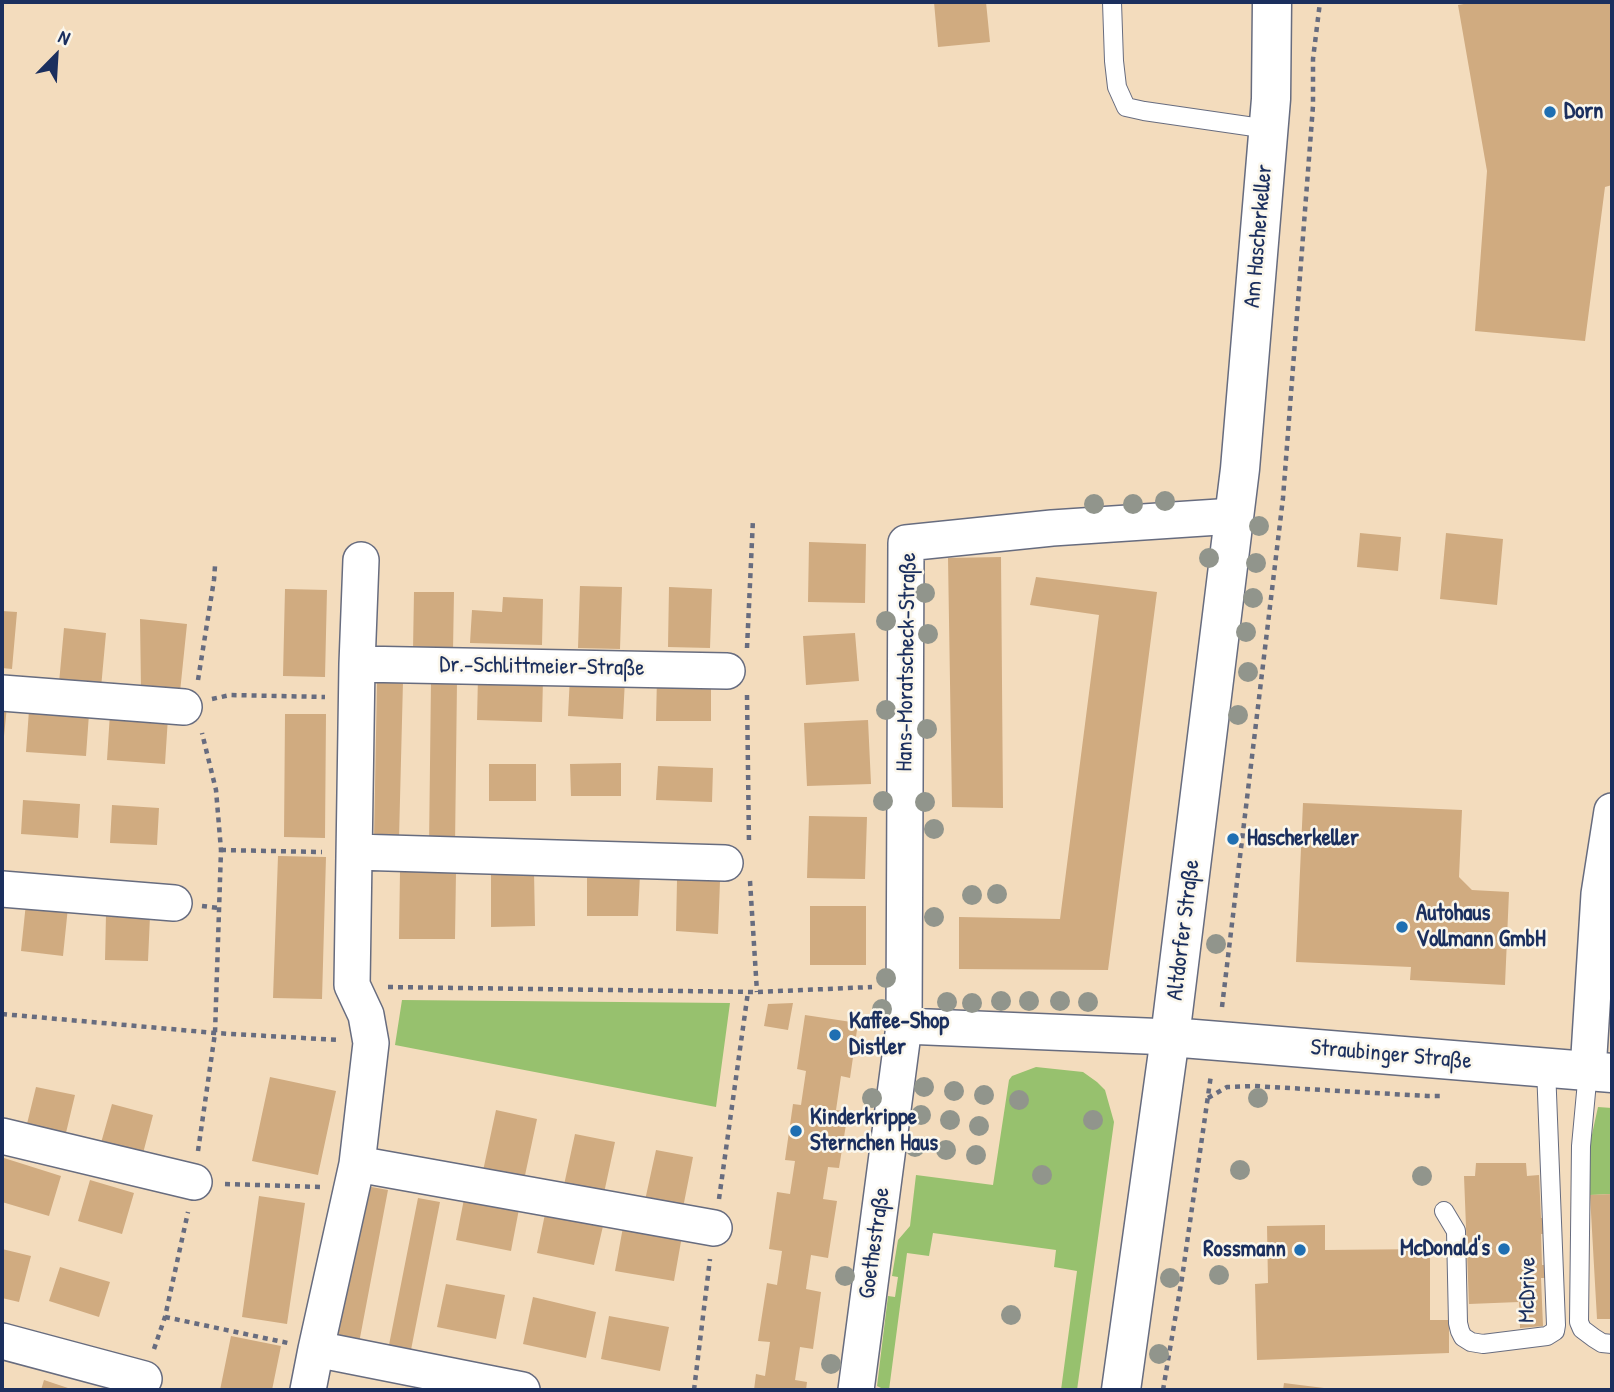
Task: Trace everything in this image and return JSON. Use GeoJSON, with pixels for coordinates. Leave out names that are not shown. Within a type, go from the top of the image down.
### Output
{"type":"FeatureCollection","features":[{"type":"Feature","properties":{"kind":"main road","name":"Am Hascherkeller"},"geometry":{"type":"LineString","coordinates":[[1240,469],[1271,99],[1272,2]]}},
{"type":"Feature","properties":{"kind":"main road","name":"Altdorfer Straße"},"geometry":{"type":"LineString","coordinates":[[1121,1390],[1170,1037],[1240,469]]}},
{"type":"Feature","properties":{"kind":"main road","name":"Straubinger Straße"},"geometry":{"type":"LineString","coordinates":[[1170,1037],[1600,1072]]}},
{"type":"Feature","properties":{"kind":"street","name":"Hans-Moratscheck-Straße"},"geometry":{"type":"LineString","coordinates":[[904,1026],[906,542],[1052,527],[1234,516]]}},
{"type":"Feature","properties":{"kind":"street"},"geometry":{"type":"LineString","coordinates":[[308,1390],[354,1176],[371,1043],[366,1015],[352,985],[361,560]]}},
{"type":"Feature","properties":{"kind":"street","name":"Dr.-Schlittmeier-Straße"},"geometry":{"type":"LineString","coordinates":[[357,679],[740,671]]}},
{"type":"Feature","properties":{"kind":"street"},"geometry":{"type":"LineString","coordinates":[[2,693],[197,705]]}},
{"type":"Feature","properties":{"kind":"street"},"geometry":{"type":"LineString","coordinates":[[1600,1072],[1599,894],[1612,810]]}},
{"type":"Feature","properties":{"kind":"street"},"geometry":{"type":"LineString","coordinates":[[355,852],[741,864]]}},
{"type":"Feature","properties":{"kind":"street"},"geometry":{"type":"LineString","coordinates":[[2,889],[174,903]]}},
{"type":"Feature","properties":{"kind":"street"},"geometry":{"type":"LineString","coordinates":[[904,1026],[1170,1037]]}},
{"type":"Feature","properties":{"kind":"street","name":"Goethestraße"},"geometry":{"type":"LineString","coordinates":[[856,1390],[904,1026]]}},
{"type":"Feature","properties":{"kind":"street"},"geometry":{"type":"LineString","coordinates":[[2,1136],[194,1182]]}},
{"type":"Feature","properties":{"kind":"street"},"geometry":{"type":"LineString","coordinates":[[354,1176],[714,1228]]}},
{"type":"Feature","properties":{"kind":"street"},"geometry":{"type":"LineString","coordinates":[[2,1341],[144,1379]]}},
{"type":"Feature","properties":{"kind":"street"},"geometry":{"type":"LineString","coordinates":[[316,1349],[522,1390]]}},
{"type":"Feature","properties":{"kind":"lane"},"geometry":{"type":"LineString","coordinates":[[1112,2],[1114,61],[1118,88],[1126,107],[1268,129]]}},
{"type":"Feature","properties":{"kind":"lane","name":"McDrive"},"geometry":{"type":"LineString","coordinates":[[1444,1211],[1456,1231],[1458,1323],[1463,1337],[1483,1344],[1547,1336],[1555,1331],[1546,1068]]}},
{"type":"Feature","properties":{"kind":"lane"},"geometry":{"type":"LineString","coordinates":[[1600,1072],[1581,1146],[1579,1322],[1594,1339],[1612,1344]]}},
{"type":"Feature","properties":{"kind":"path"},"geometry":{"type":"LineString","coordinates":[[1164,1390],[1217,1041],[1283,498],[1313,106],[1313,59],[1320,2]]}},
{"type":"Feature","properties":{"kind":"path"},"geometry":{"type":"LineString","coordinates":[[753,519],[740,671],[741,864],[757,992]]}},
{"type":"Feature","properties":{"kind":"path"},"geometry":{"type":"LineString","coordinates":[[144,1379],[165,1317],[194,1182],[215,1033],[221,850],[216,790],[197,705],[215,566]]}},
{"type":"Feature","properties":{"kind":"path"},"geometry":{"type":"LineString","coordinates":[[197,705],[230,695],[340,697],[357,679]]}},
{"type":"Feature","properties":{"kind":"path"},"geometry":{"type":"LineString","coordinates":[[221,850],[355,852]]}},
{"type":"Feature","properties":{"kind":"path"},"geometry":{"type":"LineString","coordinates":[[352,985],[389,988],[748,992],[905,987]]}},
{"type":"Feature","properties":{"kind":"path"},"geometry":{"type":"LineString","coordinates":[[694,1390],[748,992]]}},
{"type":"Feature","properties":{"kind":"path"},"geometry":{"type":"LineString","coordinates":[[2,1014],[215,1033],[371,1043]]}},
{"type":"Feature","properties":{"kind":"path"},"geometry":{"type":"LineString","coordinates":[[194,1182],[354,1176]]}},
{"type":"Feature","properties":{"kind":"path"},"geometry":{"type":"LineString","coordinates":[[165,1317],[316,1349]]}},
{"type":"Feature","properties":{"kind":"green space"},"geometry":{"type":"Polygon","coordinates":[[[402,1000],[730,1003],[716,1107],[395,1045],[402,1000]]]}},
{"type":"Feature","properties":{"kind":"green space"},"geometry":{"type":"Polygon","coordinates":[[[1036,1067],[1083,1072],[1105,1090],[1114,1122],[1077,1390],[1061,1390],[1077,1271],[1054,1267],[1056,1250],[933,1233],[929,1256],[907,1253],[889,1390],[885,1390],[877,1386],[888,1296],[895,1297],[898,1277],[892,1276],[898,1240],[910,1226],[916,1175],[993,1185],[1009,1080],[1012,1076],[1036,1067]]]}},
{"type":"Feature","properties":{"kind":"green space"},"geometry":{"type":"Polygon","coordinates":[[[1598,1107],[1612,1108],[1612,1194],[1590,1195],[1589,1148],[1598,1107]]]}},
{"type":"Feature","properties":{"kind":"building"},"geometry":{"type":"Polygon","coordinates":[[[934,2],[986,2],[990,42],[938,47],[934,2]]]}},
{"type":"Feature","properties":{"kind":"building"},"geometry":{"type":"Polygon","coordinates":[[[1475,2],[1612,2],[1612,185],[1605,187],[1585,341],[1475,331],[1487,171],[1458,5],[1475,2]]]}},
{"type":"Feature","properties":{"kind":"building"},"geometry":{"type":"Polygon","coordinates":[[[1360,533],[1401,537],[1398,571],[1357,567],[1360,533]]]}},
{"type":"Feature","properties":{"kind":"building"},"geometry":{"type":"Polygon","coordinates":[[[1446,533],[1503,539],[1497,605],[1440,599],[1446,533]]]}},
{"type":"Feature","properties":{"kind":"building"},"geometry":{"type":"Polygon","coordinates":[[[809,542],[866,544],[865,603],[808,602],[809,542]]]}},
{"type":"Feature","properties":{"kind":"building"},"geometry":{"type":"Polygon","coordinates":[[[1001,557],[1003,808],[952,807],[948,558],[1001,557]]]}},
{"type":"Feature","properties":{"kind":"building"},"geometry":{"type":"Polygon","coordinates":[[[1036,577],[1157,592],[1108,970],[959,969],[959,917],[1060,919],[1099,615],[1030,605],[1036,577]]]}},
{"type":"Feature","properties":{"kind":"building"},"geometry":{"type":"Polygon","coordinates":[[[580,586],[622,587],[620,649],[578,648],[580,586]]]}},
{"type":"Feature","properties":{"kind":"building"},"geometry":{"type":"Polygon","coordinates":[[[669,587],[712,589],[710,648],[668,647],[669,587]]]}},
{"type":"Feature","properties":{"kind":"building"},"geometry":{"type":"Polygon","coordinates":[[[285,589],[327,590],[325,677],[283,676],[285,589]]]}},
{"type":"Feature","properties":{"kind":"building"},"geometry":{"type":"Polygon","coordinates":[[[414,592],[454,592],[453,651],[413,650],[414,592]]]}},
{"type":"Feature","properties":{"kind":"building"},"geometry":{"type":"Polygon","coordinates":[[[503,597],[543,599],[542,645],[470,643],[472,610],[502,612],[503,597]]]}},
{"type":"Feature","properties":{"kind":"building"},"geometry":{"type":"Polygon","coordinates":[[[2,611],[17,612],[12,669],[2,668],[2,611]]]}},
{"type":"Feature","properties":{"kind":"building"},"geometry":{"type":"Polygon","coordinates":[[[140,619],[187,624],[180,692],[141,689],[140,619]]]}},
{"type":"Feature","properties":{"kind":"building"},"geometry":{"type":"Polygon","coordinates":[[[64,628],[106,633],[101,688],[59,683],[64,628]]]}},
{"type":"Feature","properties":{"kind":"building"},"geometry":{"type":"Polygon","coordinates":[[[855,633],[859,681],[806,685],[803,636],[855,633]]]}},
{"type":"Feature","properties":{"kind":"building"},"geometry":{"type":"Polygon","coordinates":[[[478,676],[543,678],[542,722],[477,720],[478,676]]]}},
{"type":"Feature","properties":{"kind":"building"},"geometry":{"type":"Polygon","coordinates":[[[570,676],[625,679],[623,719],[568,716],[570,676]]]}},
{"type":"Feature","properties":{"kind":"building"},"geometry":{"type":"Polygon","coordinates":[[[657,677],[711,677],[711,721],[656,721],[657,677]]]}},
{"type":"Feature","properties":{"kind":"building"},"geometry":{"type":"Polygon","coordinates":[[[377,681],[403,681],[399,839],[374,839],[377,681]]]}},
{"type":"Feature","properties":{"kind":"building"},"geometry":{"type":"Polygon","coordinates":[[[431,681],[457,681],[455,847],[429,847],[431,681]]]}},
{"type":"Feature","properties":{"kind":"building"},"geometry":{"type":"Polygon","coordinates":[[[2,705],[7,706],[4,736],[2,736],[2,705]]]}},
{"type":"Feature","properties":{"kind":"building"},"geometry":{"type":"Polygon","coordinates":[[[29,710],[89,714],[86,756],[26,752],[29,710]]]}},
{"type":"Feature","properties":{"kind":"building"},"geometry":{"type":"Polygon","coordinates":[[[110,713],[168,717],[165,764],[107,760],[110,713]]]}},
{"type":"Feature","properties":{"kind":"building"},"geometry":{"type":"Polygon","coordinates":[[[285,714],[326,714],[325,838],[284,837],[285,714]]]}},
{"type":"Feature","properties":{"kind":"building"},"geometry":{"type":"Polygon","coordinates":[[[868,720],[871,784],[807,786],[804,723],[868,720]]]}},
{"type":"Feature","properties":{"kind":"building"},"geometry":{"type":"Polygon","coordinates":[[[621,763],[621,796],[571,796],[570,764],[621,763]]]}},
{"type":"Feature","properties":{"kind":"building"},"geometry":{"type":"Polygon","coordinates":[[[489,764],[536,764],[536,801],[489,801],[489,764]]]}},
{"type":"Feature","properties":{"kind":"building"},"geometry":{"type":"Polygon","coordinates":[[[658,766],[713,768],[712,802],[656,800],[658,766]]]}},
{"type":"Feature","properties":{"kind":"building"},"geometry":{"type":"Polygon","coordinates":[[[23,800],[80,804],[78,838],[21,834],[23,800]]]}},
{"type":"Feature","properties":{"kind":"building","name":"Autohaus Vollmann GmbH"},"geometry":{"type":"Polygon","coordinates":[[[1303,803],[1462,810],[1459,877],[1472,890],[1509,892],[1505,985],[1410,980],[1411,967],[1296,962],[1303,803]]]}},
{"type":"Feature","properties":{"kind":"building"},"geometry":{"type":"Polygon","coordinates":[[[112,805],[159,808],[157,845],[110,843],[112,805]]]}},
{"type":"Feature","properties":{"kind":"building"},"geometry":{"type":"Polygon","coordinates":[[[809,816],[867,817],[865,879],[807,878],[809,816]]]}},
{"type":"Feature","properties":{"kind":"building"},"geometry":{"type":"Polygon","coordinates":[[[278,856],[326,857],[322,999],[273,998],[278,856]]]}},
{"type":"Feature","properties":{"kind":"building"},"geometry":{"type":"Polygon","coordinates":[[[400,871],[456,872],[455,939],[399,939],[400,871]]]}},
{"type":"Feature","properties":{"kind":"building"},"geometry":{"type":"Polygon","coordinates":[[[491,871],[534,871],[535,926],[491,927],[491,871]]]}},
{"type":"Feature","properties":{"kind":"building"},"geometry":{"type":"Polygon","coordinates":[[[587,873],[640,874],[638,916],[587,916],[587,873]]]}},
{"type":"Feature","properties":{"kind":"building"},"geometry":{"type":"Polygon","coordinates":[[[677,880],[720,881],[718,934],[676,931],[677,880]]]}},
{"type":"Feature","properties":{"kind":"building"},"geometry":{"type":"Polygon","coordinates":[[[26,903],[68,907],[63,956],[21,951],[26,903]]]}},
{"type":"Feature","properties":{"kind":"building"},"geometry":{"type":"Polygon","coordinates":[[[810,906],[866,906],[866,965],[810,965],[810,906]]]}},
{"type":"Feature","properties":{"kind":"building"},"geometry":{"type":"Polygon","coordinates":[[[106,914],[150,916],[148,961],[105,960],[106,914]]]}},
{"type":"Feature","properties":{"kind":"building"},"geometry":{"type":"Polygon","coordinates":[[[793,1003],[788,1030],[764,1026],[768,1004],[793,1003]]]}},
{"type":"Feature","properties":{"kind":"building"},"geometry":{"type":"Polygon","coordinates":[[[805,1015],[858,1023],[850,1078],[841,1076],[836,1110],[848,1112],[839,1168],[828,1167],[823,1199],[837,1201],[828,1258],[811,1255],[806,1289],[821,1292],[813,1349],[800,1347],[795,1380],[807,1382],[806,1390],[754,1390],[756,1374],[765,1376],[770,1342],[758,1341],[767,1283],[777,1285],[782,1251],[769,1249],[777,1192],[790,1194],[795,1161],[785,1160],[793,1104],[801,1105],[806,1071],[797,1069],[805,1015]]]}},
{"type":"Feature","properties":{"kind":"building"},"geometry":{"type":"Polygon","coordinates":[[[270,1077],[336,1091],[318,1175],[252,1161],[270,1077]]]}},
{"type":"Feature","properties":{"kind":"building"},"geometry":{"type":"Polygon","coordinates":[[[36,1087],[75,1095],[65,1137],[26,1128],[36,1087]]]}},
{"type":"Feature","properties":{"kind":"building"},"geometry":{"type":"Polygon","coordinates":[[[112,1104],[153,1115],[141,1161],[99,1150],[112,1104]]]}},
{"type":"Feature","properties":{"kind":"building"},"geometry":{"type":"Polygon","coordinates":[[[496,1110],[537,1119],[524,1180],[483,1171],[496,1110]]]}},
{"type":"Feature","properties":{"kind":"building"},"geometry":{"type":"Polygon","coordinates":[[[575,1134],[615,1142],[604,1193],[564,1185],[575,1134]]]}},
{"type":"Feature","properties":{"kind":"building"},"geometry":{"type":"Polygon","coordinates":[[[656,1150],[693,1157],[682,1213],[644,1205],[656,1150]]]}},
{"type":"Feature","properties":{"kind":"building"},"geometry":{"type":"Polygon","coordinates":[[[4,1158],[61,1176],[49,1216],[2,1202],[4,1158]]]}},
{"type":"Feature","properties":{"kind":"building","name":"McDonald's"},"geometry":{"type":"Polygon","coordinates":[[[1476,1163],[1526,1163],[1527,1176],[1539,1175],[1541,1218],[1545,1218],[1545,1234],[1541,1234],[1542,1265],[1546,1265],[1547,1278],[1541,1278],[1543,1326],[1520,1328],[1519,1302],[1469,1304],[1464,1176],[1475,1176],[1476,1163]]]}},
{"type":"Feature","properties":{"kind":"building"},"geometry":{"type":"Polygon","coordinates":[[[90,1180],[134,1193],[122,1234],[78,1221],[90,1180]]]}},
{"type":"Feature","properties":{"kind":"building"},"geometry":{"type":"Polygon","coordinates":[[[366,1186],[388,1190],[359,1343],[336,1339],[366,1186]]]}},
{"type":"Feature","properties":{"kind":"building"},"geometry":{"type":"Polygon","coordinates":[[[1612,1194],[1612,1319],[1597,1319],[1590,1195],[1612,1194]]]}},
{"type":"Feature","properties":{"kind":"building"},"geometry":{"type":"Polygon","coordinates":[[[259,1196],[305,1203],[287,1324],[242,1317],[259,1196]]]}},
{"type":"Feature","properties":{"kind":"building"},"geometry":{"type":"Polygon","coordinates":[[[418,1198],[440,1202],[410,1355],[388,1350],[418,1198]]]}},
{"type":"Feature","properties":{"kind":"building"},"geometry":{"type":"Polygon","coordinates":[[[464,1199],[519,1209],[511,1251],[456,1240],[464,1199]]]}},
{"type":"Feature","properties":{"kind":"building"},"geometry":{"type":"Polygon","coordinates":[[[545,1214],[603,1226],[594,1265],[537,1253],[545,1214]]]}},
{"type":"Feature","properties":{"kind":"building"},"geometry":{"type":"Polygon","coordinates":[[[1325,1225],[1325,1250],[1430,1249],[1430,1320],[1449,1320],[1449,1353],[1257,1360],[1255,1284],[1268,1283],[1267,1226],[1325,1225]]]}},
{"type":"Feature","properties":{"kind":"building"},"geometry":{"type":"Polygon","coordinates":[[[623,1227],[682,1236],[674,1281],[615,1271],[623,1227]]]}},
{"type":"Feature","properties":{"kind":"building"},"geometry":{"type":"Polygon","coordinates":[[[2,1249],[31,1256],[19,1302],[2,1298],[2,1249]]]}},
{"type":"Feature","properties":{"kind":"building"},"geometry":{"type":"Polygon","coordinates":[[[60,1267],[110,1282],[99,1317],[49,1301],[60,1267]]]}},
{"type":"Feature","properties":{"kind":"building"},"geometry":{"type":"Polygon","coordinates":[[[446,1284],[505,1295],[496,1339],[437,1327],[446,1284]]]}},
{"type":"Feature","properties":{"kind":"building"},"geometry":{"type":"Polygon","coordinates":[[[533,1297],[596,1312],[586,1358],[523,1344],[533,1297]]]}},
{"type":"Feature","properties":{"kind":"building"},"geometry":{"type":"Polygon","coordinates":[[[609,1316],[669,1327],[660,1371],[601,1359],[609,1316]]]}},
{"type":"Feature","properties":{"kind":"building"},"geometry":{"type":"Polygon","coordinates":[[[231,1336],[281,1346],[272,1390],[220,1390],[231,1336]]]}},
{"type":"Feature","properties":{"kind":"building"},"geometry":{"type":"Polygon","coordinates":[[[44,1380],[74,1390],[41,1390],[44,1380]]]}},
{"type":"Feature","properties":{"kind":"building"},"geometry":{"type":"Polygon","coordinates":[[[1284,1383],[1332,1389],[1332,1390],[1283,1390],[1284,1383]]]}},
{"type":"Feature","properties":{"kind":"place","name":"Dorn"},"geometry":{"type":"Point","coordinates":[1550,112]}},
{"type":"Feature","properties":{"kind":"place","name":"Hascherkeller"},"geometry":{"type":"Point","coordinates":[1233,839]}},
{"type":"Feature","properties":{"kind":"place","name":"Autohaus Vollmann GmbH"},"geometry":{"type":"Point","coordinates":[1402,927]}},
{"type":"Feature","properties":{"kind":"place","name":"Kaffee-Shop Distler"},"geometry":{"type":"Point","coordinates":[835,1035]}},
{"type":"Feature","properties":{"kind":"place","name":"Kinderkrippe Sternchen Haus"},"geometry":{"type":"Point","coordinates":[796,1131]}},
{"type":"Feature","properties":{"kind":"place","name":"McDonald's"},"geometry":{"type":"Point","coordinates":[1504,1249]}},
{"type":"Feature","properties":{"kind":"place","name":"Rossmann"},"geometry":{"type":"Point","coordinates":[1300,1250]}}]}
